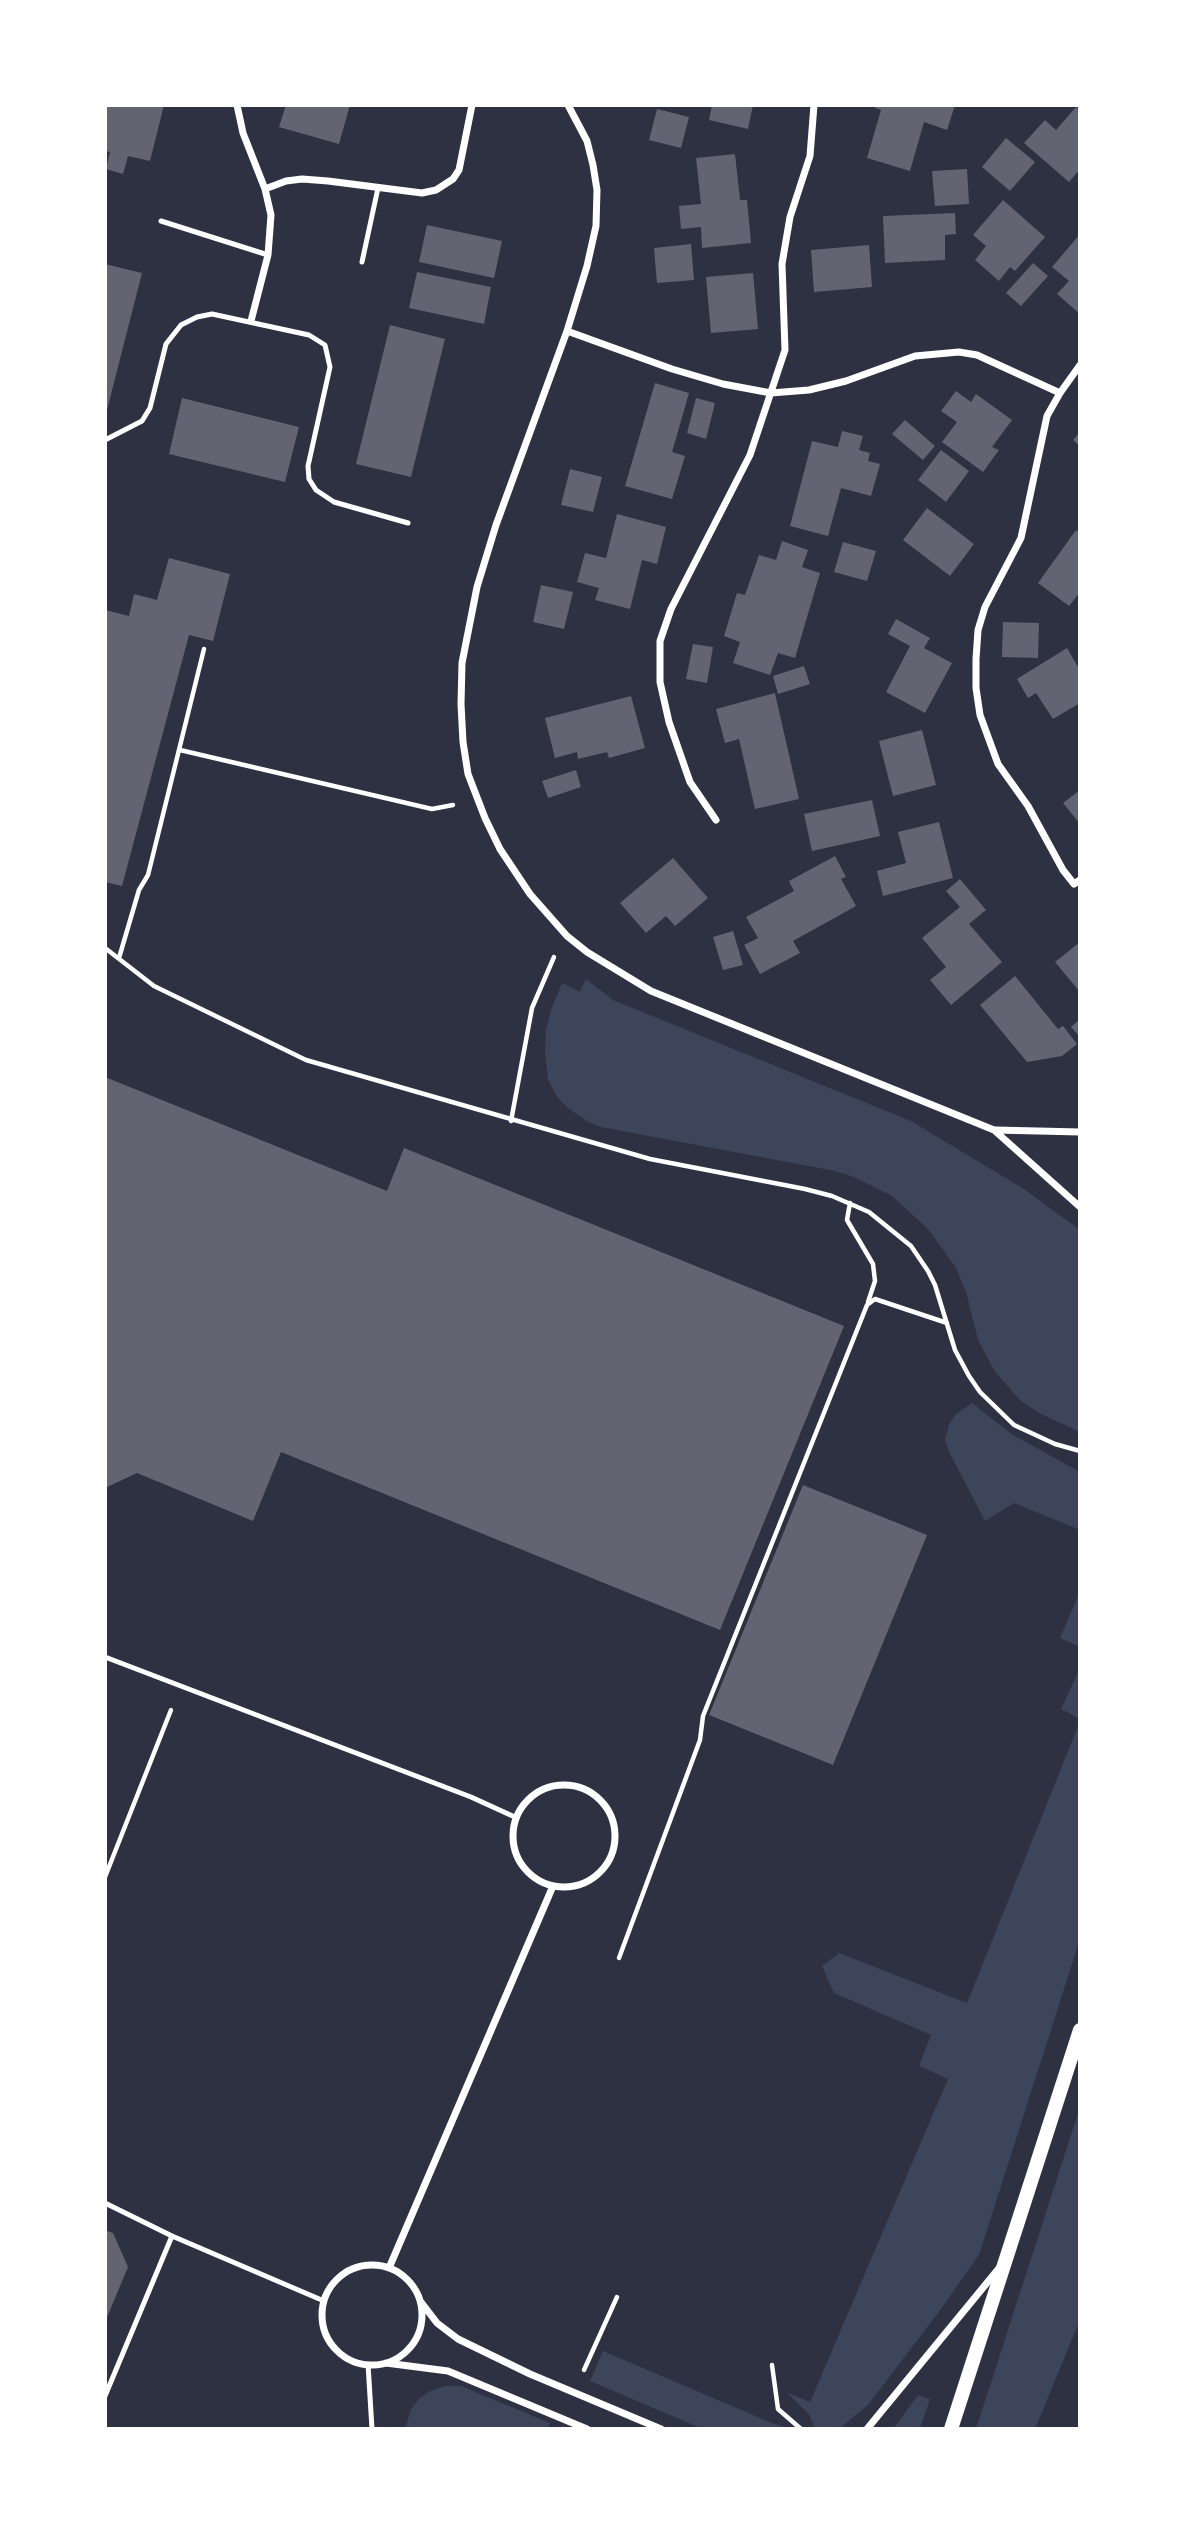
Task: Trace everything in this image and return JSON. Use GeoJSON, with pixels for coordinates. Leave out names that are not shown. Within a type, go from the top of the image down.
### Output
{"type":"FeatureCollection","features":[{"type":"Feature","properties":{"kind":"main road"},"geometry":{"type":"LineString","coordinates":[[951,2429],[1080,2030]]}},
{"type":"Feature","properties":{"kind":"street"},"geometry":{"type":"LineString","coordinates":[[237,105],[243,133],[265,189],[271,215],[268,256],[251,321]]}},
{"type":"Feature","properties":{"kind":"street"},"geometry":{"type":"LineString","coordinates":[[265,189],[286,181],[302,179],[422,193],[436,190],[453,179],[459,170],[472,105]]}},
{"type":"Feature","properties":{"kind":"street"},"geometry":{"type":"LineString","coordinates":[[568,105],[587,141],[597,191],[596,226],[567,331],[496,524],[477,587],[463,663],[461,704],[468,774],[485,818],[500,849],[530,894],[567,936],[596,958],[651,991],[994,1130],[1080,1207]]}},
{"type":"Feature","properties":{"kind":"street"},"geometry":{"type":"LineString","coordinates":[[716,820],[691,782],[669,722],[660,682],[660,642],[671,609],[750,455],[785,350],[782,264],[785,238],[810,156],[814,105]]}},
{"type":"Feature","properties":{"kind":"street"},"geometry":{"type":"LineString","coordinates":[[567,331],[672,369],[723,384],[771,393],[809,390],[846,381],[915,356],[958,352],[978,355],[1060,393]]}},
{"type":"Feature","properties":{"kind":"street"},"geometry":{"type":"LineString","coordinates":[[1080,365],[1048,416],[1021,538],[994,588],[978,630],[976,688],[980,715],[998,764],[1028,806],[1063,870],[1074,884],[1080,880]]}},
{"type":"Feature","properties":{"kind":"street"},"geometry":{"type":"LineString","coordinates":[[994,1130],[1080,1132]]}},
{"type":"Feature","properties":{"kind":"street"},"geometry":{"type":"LineString","coordinates":[[566,1785],[591,1793],[601,1800],[608,1811],[615,1835],[613,1850],[607,1864],[596,1876],[569,1887],[553,1886],[533,1877],[519,1860],[513,1840],[516,1818],[531,1797],[542,1790],[566,1785]]}},
{"type":"Feature","properties":{"kind":"street"},"geometry":{"type":"LineString","coordinates":[[389,2268],[553,1886]]}},
{"type":"Feature","properties":{"kind":"street"},"geometry":{"type":"LineString","coordinates":[[867,2429],[943,2333],[1007,2259]]}},
{"type":"Feature","properties":{"kind":"street"},"geometry":{"type":"LineString","coordinates":[[587,2429],[448,2371],[353,2361],[331,2343],[325,2330],[324,2301],[338,2278],[349,2270],[375,2265],[389,2268],[403,2275],[414,2287],[420,2301],[436,2323],[458,2339],[530,2374],[661,2429]]}},
{"type":"Feature","properties":{"kind":"street"},"geometry":{"type":"LineString","coordinates":[[384,2363],[399,2357],[411,2346],[419,2333],[422,2317],[420,2301]]}},
{"type":"Feature","properties":{"kind":"lane"},"geometry":{"type":"LineString","coordinates":[[362,262],[378,188]]}},
{"type":"Feature","properties":{"kind":"lane"},"geometry":{"type":"LineString","coordinates":[[161,221],[268,256]]}},
{"type":"Feature","properties":{"kind":"lane"},"geometry":{"type":"LineString","coordinates":[[105,440],[142,421],[150,408],[166,344],[181,325],[197,317],[212,314],[309,335],[325,345],[330,367],[308,466],[309,479],[316,490],[334,502],[408,523]]}},
{"type":"Feature","properties":{"kind":"lane"},"geometry":{"type":"LineString","coordinates":[[105,1657],[471,1797],[516,1818]]}},
{"type":"Feature","properties":{"kind":"lane"},"geometry":{"type":"LineString","coordinates":[[105,2203],[172,2236],[324,2301]]}},
{"type":"Feature","properties":{"kind":"lane"},"geometry":{"type":"LineString","coordinates":[[105,2396],[172,2236]]}},
{"type":"Feature","properties":{"kind":"lane"},"geometry":{"type":"LineString","coordinates":[[368,2364],[372,2429]]}},
{"type":"Feature","properties":{"kind":"path"},"geometry":{"type":"LineString","coordinates":[[120,958],[139,890],[148,875],[204,649]]}},
{"type":"Feature","properties":{"kind":"path"},"geometry":{"type":"LineString","coordinates":[[180,750],[432,809]]}},
{"type":"Feature","properties":{"kind":"path"},"geometry":{"type":"LineString","coordinates":[[511,1121],[532,1008],[547,969],[567,936]]}},
{"type":"Feature","properties":{"kind":"path"},"geometry":{"type":"LineString","coordinates":[[105,948],[153,986],[306,1060],[650,1159],[805,1189],[869,1212],[911,1246],[935,1285],[956,1350],[969,1376],[995,1407],[1014,1425],[1055,1444],[1080,1451]]}},
{"type":"Feature","properties":{"kind":"path"},"geometry":{"type":"LineString","coordinates":[[619,1958],[701,1740],[703,1716],[875,1282],[873,1264],[847,1220],[850,1203]]}},
{"type":"Feature","properties":{"kind":"path"},"geometry":{"type":"LineString","coordinates":[[867,1305],[875,1299],[947,1323]]}},
{"type":"Feature","properties":{"kind":"path"},"geometry":{"type":"LineString","coordinates":[[105,1877],[180,1686]]}},
{"type":"Feature","properties":{"kind":"path"},"geometry":{"type":"LineString","coordinates":[[574,2392],[617,2297]]}},
{"type":"Feature","properties":{"kind":"path"},"geometry":{"type":"LineString","coordinates":[[772,2365],[778,2409],[801,2429]]}},
{"type":"Feature","properties":{"kind":"shaded area"},"geometry":{"type":"Polygon","coordinates":[[[586,979],[613,1000],[911,1121],[1024,1189],[1076,1227],[1080,1231],[1080,1432],[1039,1413],[1021,1401],[995,1372],[978,1340],[966,1292],[956,1268],[928,1229],[892,1196],[854,1177],[835,1171],[601,1127],[588,1122],[568,1108],[558,1098],[548,1080],[546,1029],[562,983],[580,992],[586,979]]]}},
{"type":"Feature","properties":{"kind":"shaded area"},"geometry":{"type":"Polygon","coordinates":[[[972,1403],[1013,1435],[1080,1472],[1080,1530],[1014,1503],[985,1521],[945,1440],[955,1415],[972,1403]]]}},
{"type":"Feature","properties":{"kind":"shaded area"},"geometry":{"type":"Polygon","coordinates":[[[1080,1591],[1080,1647],[1060,1638],[1080,1591]]]}},
{"type":"Feature","properties":{"kind":"shaded area"},"geometry":{"type":"Polygon","coordinates":[[[1080,1668],[1080,1719],[1061,1709],[1080,1668]]]}},
{"type":"Feature","properties":{"kind":"shaded area"},"geometry":{"type":"Polygon","coordinates":[[[1080,1721],[1080,1939],[979,2255],[868,2405],[839,2429],[815,2429],[809,2414],[786,2392],[810,2402],[948,2079],[919,2066],[931,2035],[834,1993],[822,1966],[839,1953],[967,2003],[1080,1721]]]}},
{"type":"Feature","properties":{"kind":"shaded area"},"geometry":{"type":"Polygon","coordinates":[[[1080,2107],[1080,2320],[1035,2429],[976,2429],[1080,2107]]]}},
{"type":"Feature","properties":{"kind":"shaded area"},"geometry":{"type":"Polygon","coordinates":[[[603,2351],[790,2429],[703,2429],[590,2381],[603,2351]]]}},
{"type":"Feature","properties":{"kind":"shaded area"},"geometry":{"type":"Polygon","coordinates":[[[445,2386],[461,2386],[550,2423],[547,2429],[405,2429],[411,2409],[419,2399],[430,2391],[445,2386]]]}},
{"type":"Feature","properties":{"kind":"shaded area"},"geometry":{"type":"Polygon","coordinates":[[[918,2395],[930,2399],[920,2429],[893,2429],[918,2395]]]}},
{"type":"Feature","properties":{"kind":"building"},"geometry":{"type":"Polygon","coordinates":[[[105,105],[164,105],[150,161],[128,156],[123,174],[106,169],[110,152],[105,151],[105,105]]]}},
{"type":"Feature","properties":{"kind":"building"},"geometry":{"type":"Polygon","coordinates":[[[286,105],[350,105],[339,144],[279,127],[286,105]]]}},
{"type":"Feature","properties":{"kind":"building"},"geometry":{"type":"Polygon","coordinates":[[[712,105],[753,105],[748,129],[709,120],[712,105]]]}},
{"type":"Feature","properties":{"kind":"building"},"geometry":{"type":"Polygon","coordinates":[[[876,105],[955,105],[947,130],[924,122],[910,171],[867,158],[881,110],[875,108],[876,105]]]}},
{"type":"Feature","properties":{"kind":"building"},"geometry":{"type":"Polygon","coordinates":[[[1076,107],[1080,111],[1080,169],[1069,182],[1024,143],[1045,120],[1056,130],[1076,107]]]}},
{"type":"Feature","properties":{"kind":"building"},"geometry":{"type":"Polygon","coordinates":[[[657,109],[689,117],[681,148],[649,140],[657,109]]]}},
{"type":"Feature","properties":{"kind":"building"},"geometry":{"type":"Polygon","coordinates":[[[1006,138],[1035,162],[1010,191],[982,167],[1006,138]]]}},
{"type":"Feature","properties":{"kind":"building"},"geometry":{"type":"Polygon","coordinates":[[[735,154],[740,200],[747,200],[751,243],[702,248],[701,227],[681,229],[679,206],[701,204],[696,158],[735,154]]]}},
{"type":"Feature","properties":{"kind":"building"},"geometry":{"type":"Polygon","coordinates":[[[967,169],[969,204],[935,206],[932,171],[967,169]]]}},
{"type":"Feature","properties":{"kind":"building"},"geometry":{"type":"Polygon","coordinates":[[[1003,200],[1045,237],[1015,271],[1010,267],[999,281],[975,260],[986,246],[973,235],[1003,200]]]}},
{"type":"Feature","properties":{"kind":"building"},"geometry":{"type":"Polygon","coordinates":[[[955,213],[956,234],[945,235],[945,260],[885,263],[883,216],[955,213]]]}},
{"type":"Feature","properties":{"kind":"building"},"geometry":{"type":"Polygon","coordinates":[[[427,225],[502,241],[494,278],[419,262],[427,225]]]}},
{"type":"Feature","properties":{"kind":"building"},"geometry":{"type":"Polygon","coordinates":[[[1080,234],[1080,314],[1057,294],[1069,281],[1052,267],[1080,234]]]}},
{"type":"Feature","properties":{"kind":"building"},"geometry":{"type":"Polygon","coordinates":[[[691,244],[694,280],[657,283],[654,248],[691,244]]]}},
{"type":"Feature","properties":{"kind":"building"},"geometry":{"type":"Polygon","coordinates":[[[869,245],[872,287],[814,292],[811,250],[869,245]]]}},
{"type":"Feature","properties":{"kind":"building"},"geometry":{"type":"Polygon","coordinates":[[[1033,263],[1048,276],[1021,306],[1006,293],[1033,263]]]}},
{"type":"Feature","properties":{"kind":"building"},"geometry":{"type":"Polygon","coordinates":[[[105,264],[142,273],[107,410],[105,409],[105,264]]]}},
{"type":"Feature","properties":{"kind":"building"},"geometry":{"type":"Polygon","coordinates":[[[417,272],[491,287],[484,324],[409,308],[417,272]]]}},
{"type":"Feature","properties":{"kind":"building"},"geometry":{"type":"Polygon","coordinates":[[[753,273],[758,329],[711,333],[706,277],[753,273]]]}},
{"type":"Feature","properties":{"kind":"building"},"geometry":{"type":"Polygon","coordinates":[[[390,325],[445,339],[411,477],[356,464],[390,325]]]}},
{"type":"Feature","properties":{"kind":"building"},"geometry":{"type":"Polygon","coordinates":[[[655,383],[689,393],[672,452],[685,456],[672,499],[625,486],[655,383]]]}},
{"type":"Feature","properties":{"kind":"building"},"geometry":{"type":"Polygon","coordinates":[[[956,391],[971,402],[976,394],[1012,420],[992,447],[999,450],[983,472],[942,442],[957,422],[941,411],[956,391]]]}},
{"type":"Feature","properties":{"kind":"building"},"geometry":{"type":"Polygon","coordinates":[[[182,398],[299,427],[285,482],[169,454],[182,398]]]}},
{"type":"Feature","properties":{"kind":"building"},"geometry":{"type":"Polygon","coordinates":[[[696,398],[715,403],[706,439],[687,433],[696,398]]]}},
{"type":"Feature","properties":{"kind":"building"},"geometry":{"type":"Polygon","coordinates":[[[905,420],[935,446],[923,460],[892,434],[905,420]]]}},
{"type":"Feature","properties":{"kind":"building"},"geometry":{"type":"Polygon","coordinates":[[[842,431],[863,436],[859,450],[870,453],[868,461],[880,464],[871,496],[841,488],[828,536],[790,526],[812,441],[838,447],[842,431]]]}},
{"type":"Feature","properties":{"kind":"building"},"geometry":{"type":"Polygon","coordinates":[[[1080,432],[1080,446],[1073,440],[1080,432]]]}},
{"type":"Feature","properties":{"kind":"building"},"geometry":{"type":"Polygon","coordinates":[[[941,450],[969,471],[946,502],[918,480],[941,450]]]}},
{"type":"Feature","properties":{"kind":"building"},"geometry":{"type":"Polygon","coordinates":[[[570,469],[602,477],[593,512],[561,505],[570,469]]]}},
{"type":"Feature","properties":{"kind":"building"},"geometry":{"type":"Polygon","coordinates":[[[927,508],[974,544],[950,576],[903,540],[927,508]]]}},
{"type":"Feature","properties":{"kind":"building"},"geometry":{"type":"Polygon","coordinates":[[[617,514],[666,527],[657,564],[642,560],[630,609],[595,600],[599,588],[577,582],[585,553],[606,558],[617,514]]]}},
{"type":"Feature","properties":{"kind":"building"},"geometry":{"type":"Polygon","coordinates":[[[1076,530],[1080,533],[1080,592],[1069,606],[1038,583],[1076,530]]]}},
{"type":"Feature","properties":{"kind":"building"},"geometry":{"type":"Polygon","coordinates":[[[782,541],[808,550],[802,567],[820,573],[795,658],[778,653],[770,675],[733,663],[740,642],[724,636],[737,593],[745,595],[759,555],[776,560],[782,541]]]}},
{"type":"Feature","properties":{"kind":"building"},"geometry":{"type":"Polygon","coordinates":[[[843,542],[876,551],[867,581],[834,572],[843,542]]]}},
{"type":"Feature","properties":{"kind":"building"},"geometry":{"type":"Polygon","coordinates":[[[169,558],[230,574],[213,641],[189,635],[122,886],[105,882],[105,610],[129,616],[134,594],[157,600],[169,558]]]}},
{"type":"Feature","properties":{"kind":"building"},"geometry":{"type":"Polygon","coordinates":[[[541,585],[573,592],[564,629],[533,622],[541,585]]]}},
{"type":"Feature","properties":{"kind":"building"},"geometry":{"type":"Polygon","coordinates":[[[896,619],[930,638],[924,648],[952,663],[925,713],[886,692],[910,646],[888,634],[896,619]]]}},
{"type":"Feature","properties":{"kind":"building"},"geometry":{"type":"Polygon","coordinates":[[[1003,622],[1039,623],[1038,658],[1002,657],[1003,622]]]}},
{"type":"Feature","properties":{"kind":"building"},"geometry":{"type":"Polygon","coordinates":[[[693,644],[713,647],[707,683],[686,679],[693,644]]]}},
{"type":"Feature","properties":{"kind":"building"},"geometry":{"type":"Polygon","coordinates":[[[1067,648],[1078,667],[1080,666],[1080,703],[1053,719],[1036,693],[1028,698],[1017,679],[1067,648]]]}},
{"type":"Feature","properties":{"kind":"building"},"geometry":{"type":"Polygon","coordinates":[[[804,666],[810,684],[778,694],[773,676],[804,666]]]}},
{"type":"Feature","properties":{"kind":"building"},"geometry":{"type":"Polygon","coordinates":[[[775,693],[799,799],[755,809],[739,739],[725,743],[716,709],[775,693]]]}},
{"type":"Feature","properties":{"kind":"building"},"geometry":{"type":"Polygon","coordinates":[[[631,696],[645,748],[609,758],[607,752],[578,759],[577,752],[555,758],[545,718],[631,696]]]}},
{"type":"Feature","properties":{"kind":"building"},"geometry":{"type":"Polygon","coordinates":[[[922,730],[936,785],[893,796],[879,741],[922,730]]]}},
{"type":"Feature","properties":{"kind":"building"},"geometry":{"type":"Polygon","coordinates":[[[576,770],[581,787],[548,798],[542,781],[576,770]]]}},
{"type":"Feature","properties":{"kind":"building"},"geometry":{"type":"Polygon","coordinates":[[[1080,790],[1080,824],[1063,803],[1080,790]]]}},
{"type":"Feature","properties":{"kind":"building"},"geometry":{"type":"Polygon","coordinates":[[[872,800],[880,836],[812,851],[804,814],[872,800]]]}},
{"type":"Feature","properties":{"kind":"building"},"geometry":{"type":"Polygon","coordinates":[[[939,822],[953,878],[883,896],[877,871],[906,863],[898,832],[939,822]]]}},
{"type":"Feature","properties":{"kind":"building"},"geometry":{"type":"Polygon","coordinates":[[[835,856],[846,877],[841,879],[856,906],[793,941],[800,953],[760,974],[744,945],[758,938],[746,917],[794,891],[789,881],[835,856]]]}},
{"type":"Feature","properties":{"kind":"building"},"geometry":{"type":"Polygon","coordinates":[[[673,858],[708,898],[675,926],[666,916],[646,933],[620,903],[673,858]]]}},
{"type":"Feature","properties":{"kind":"building"},"geometry":{"type":"Polygon","coordinates":[[[960,879],[986,910],[969,924],[1002,962],[951,1005],[930,980],[946,967],[922,938],[960,907],[946,891],[960,879]]]}},
{"type":"Feature","properties":{"kind":"building"},"geometry":{"type":"Polygon","coordinates":[[[733,931],[743,965],[723,970],[713,937],[733,931]]]}},
{"type":"Feature","properties":{"kind":"building"},"geometry":{"type":"Polygon","coordinates":[[[1080,942],[1080,992],[1055,962],[1080,942]]]}},
{"type":"Feature","properties":{"kind":"building"},"geometry":{"type":"Polygon","coordinates":[[[1015,976],[1058,1029],[1063,1026],[1077,1044],[1062,1056],[1027,1062],[980,1005],[1015,976]]]}},
{"type":"Feature","properties":{"kind":"building"},"geometry":{"type":"Polygon","coordinates":[[[1080,1019],[1080,1037],[1071,1027],[1080,1019]]]}},
{"type":"Feature","properties":{"kind":"building"},"geometry":{"type":"Polygon","coordinates":[[[105,1077],[387,1191],[404,1148],[844,1326],[720,1630],[281,1452],[253,1521],[137,1473],[105,1488],[105,1077]]]}},
{"type":"Feature","properties":{"kind":"building"},"geometry":{"type":"Polygon","coordinates":[[[803,1485],[927,1535],[833,1765],[709,1715],[803,1485]]]}},
{"type":"Feature","properties":{"kind":"building"},"geometry":{"type":"Polygon","coordinates":[[[105,2230],[113,2233],[128,2267],[105,2322],[105,2230]]]}}]}
